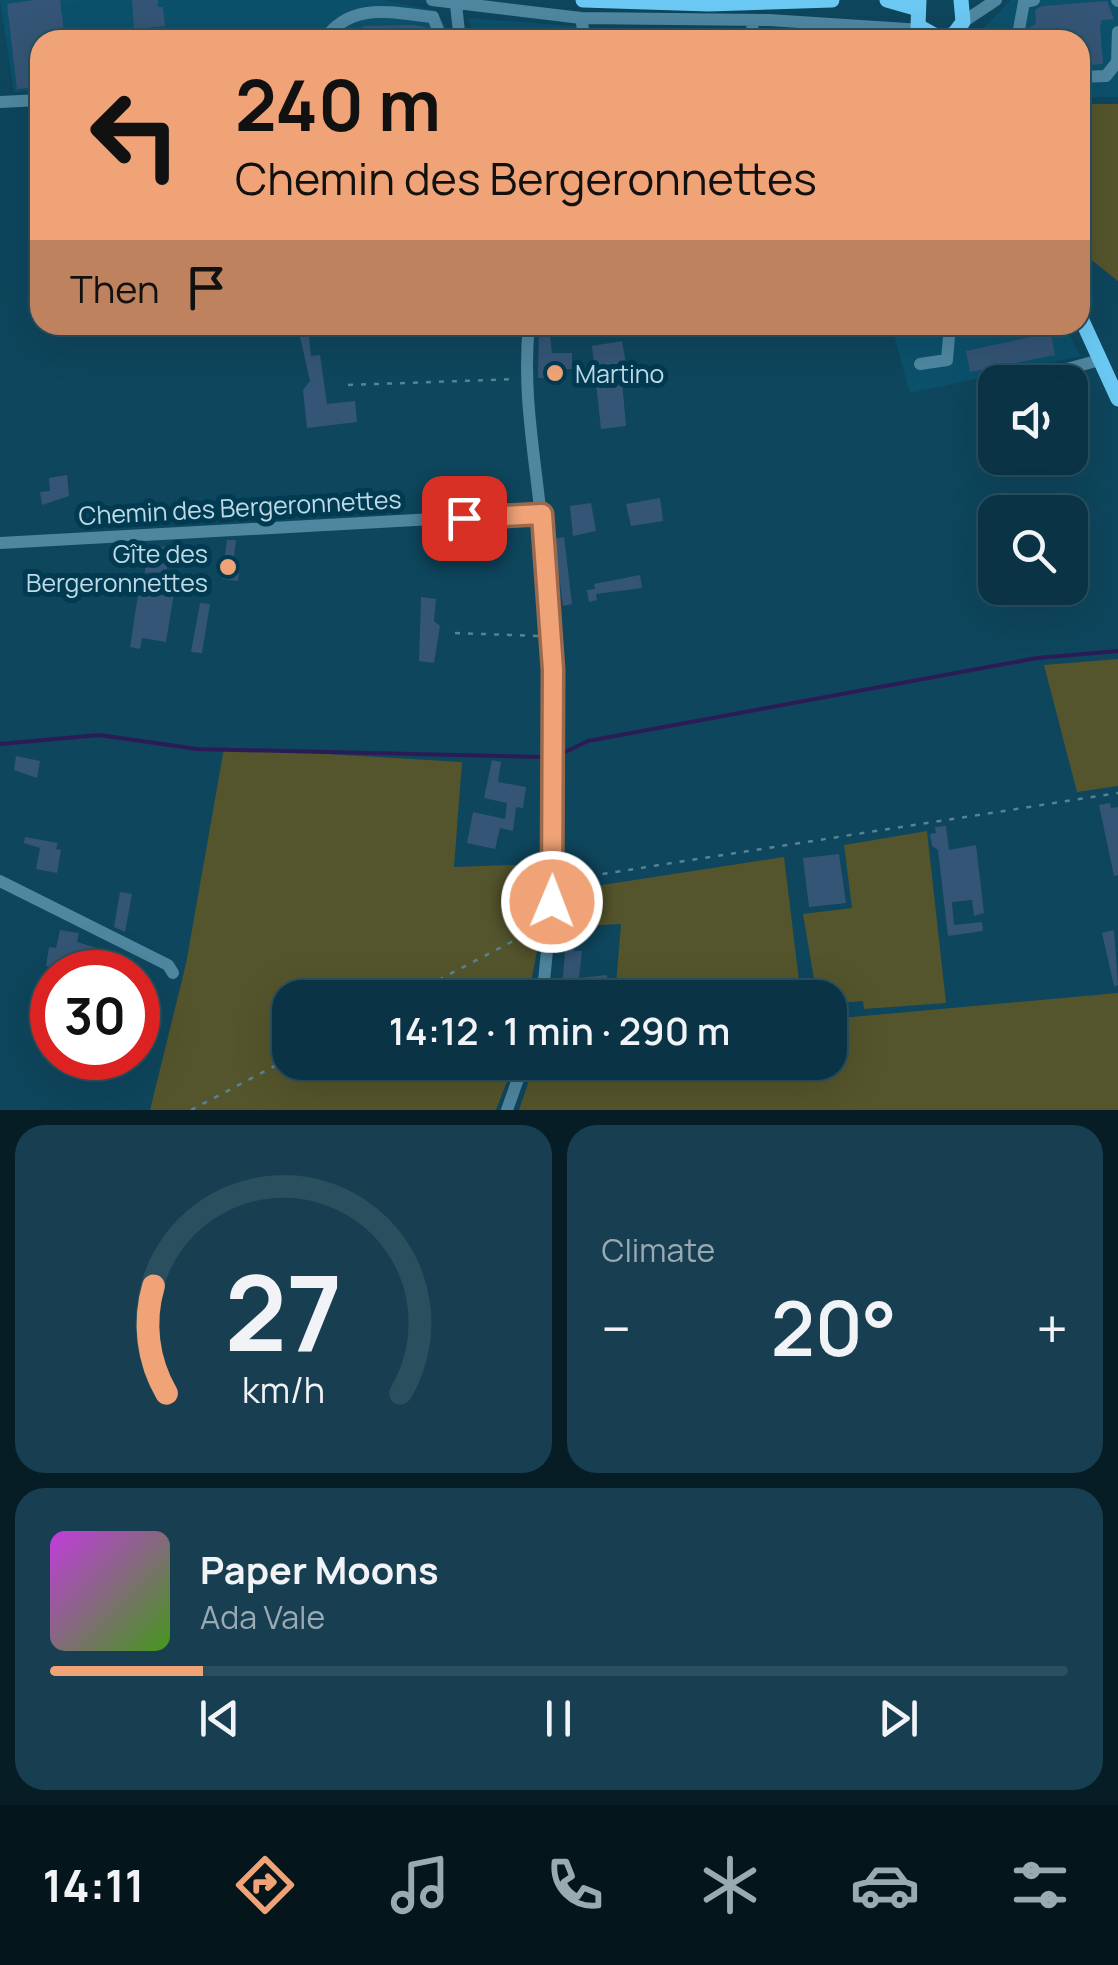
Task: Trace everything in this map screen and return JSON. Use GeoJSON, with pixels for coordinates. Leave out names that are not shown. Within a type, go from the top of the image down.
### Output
{"type":"FeatureCollection","features":[{"type":"Feature","properties":{"kind":"main road"},"geometry":{"type":"LineString","coordinates":[[583,0],[696,4],[832,0]]}},
{"type":"Feature","properties":{"kind":"main road"},"geometry":{"type":"LineString","coordinates":[[888,0],[916,7],[922,30]]}},
{"type":"Feature","properties":{"kind":"main road"},"geometry":{"type":"LineString","coordinates":[[1089,335],[1118,399]]}},
{"type":"Feature","properties":{"kind":"street"},"geometry":{"type":"LineString","coordinates":[[432,0],[582,18],[752,20],[804,30]]}},
{"type":"Feature","properties":{"kind":"street"},"geometry":{"type":"LineString","coordinates":[[1019,30],[1024,2],[1034,0]]}},
{"type":"Feature","properties":{"kind":"street"},"geometry":{"type":"LineString","coordinates":[[961,19],[990,4]]}},
{"type":"Feature","properties":{"kind":"street"},"geometry":{"type":"LineString","coordinates":[[456,5],[456,30]]}},
{"type":"Feature","properties":{"kind":"street"},"geometry":{"type":"LineString","coordinates":[[895,28],[916,7]]}},
{"type":"Feature","properties":{"kind":"street"},"geometry":{"type":"LineString","coordinates":[[334,30],[363,10],[434,17],[439,30]]}},
{"type":"Feature","properties":{"kind":"street"},"geometry":{"type":"LineString","coordinates":[[582,18],[583,30]]}},
{"type":"Feature","properties":{"kind":"street"},"geometry":{"type":"LineString","coordinates":[[752,20],[752,30]]}},
{"type":"Feature","properties":{"kind":"street"},"geometry":{"type":"LineString","coordinates":[[865,30],[922,30]]}},
{"type":"Feature","properties":{"kind":"street"},"geometry":{"type":"LineString","coordinates":[[1090,77],[1106,76],[1117,62],[1118,32]]}},
{"type":"Feature","properties":{"kind":"street"},"geometry":{"type":"LineString","coordinates":[[0,102],[30,100]]}},
{"type":"Feature","properties":{"kind":"street"},"geometry":{"type":"LineString","coordinates":[[527,335],[523,379],[542,514],[551,637],[553,881],[544,980]]}},
{"type":"Feature","properties":{"kind":"street"},"geometry":{"type":"LineString","coordinates":[[920,364],[947,360],[949,335]]}},
{"type":"Feature","properties":{"kind":"street"},"geometry":{"type":"LineString","coordinates":[[1081,365],[1100,360]]}},
{"type":"Feature","properties":{"kind":"street","name":"Chemin des Bergeronnettes"},"geometry":{"type":"LineString","coordinates":[[0,543],[542,514]]}},
{"type":"Feature","properties":{"kind":"street"},"geometry":{"type":"LineString","coordinates":[[0,881],[168,965],[173,973]]}},
{"type":"Feature","properties":{"kind":"street"},"geometry":{"type":"LineString","coordinates":[[506,1110],[517,1080]]}},
{"type":"Feature","properties":{"kind":"path"},"geometry":{"type":"LineString","coordinates":[[348,385],[523,379]]}},
{"type":"Feature","properties":{"kind":"path"},"geometry":{"type":"LineString","coordinates":[[456,633],[551,637]]}},
{"type":"Feature","properties":{"kind":"path"},"geometry":{"type":"LineString","coordinates":[[553,881],[1118,793]]}},
{"type":"Feature","properties":{"kind":"path"},"geometry":{"type":"LineString","coordinates":[[439,980],[551,923]]}},
{"type":"Feature","properties":{"kind":"path"},"geometry":{"type":"LineString","coordinates":[[191,1110],[272,1067]]}},
{"type":"Feature","properties":{"kind":"shaded area"},"geometry":{"type":"Polygon","coordinates":[[[0,0],[385,0],[437,11],[447,30],[30,30],[30,91],[14,92],[0,0]]]}},
{"type":"Feature","properties":{"kind":"shaded area"},"geometry":{"type":"Polygon","coordinates":[[[1011,0],[1118,0],[1118,97],[1090,97],[1090,30],[982,30],[1011,0]]]}},
{"type":"Feature","properties":{"kind":"shaded area"},"geometry":{"type":"Polygon","coordinates":[[[468,18],[650,30],[472,30],[468,18]]]}},
{"type":"Feature","properties":{"kind":"shaded area"},"geometry":{"type":"Polygon","coordinates":[[[894,335],[1070,335],[1080,356],[1039,365],[978,365],[978,378],[910,393],[894,335]]]}},
{"type":"Feature","properties":{"kind":"green space"},"geometry":{"type":"Polygon","coordinates":[[[1090,104],[1118,104],[1118,281],[1090,259],[1090,104]]]}},
{"type":"Feature","properties":{"kind":"green space"},"geometry":{"type":"Polygon","coordinates":[[[1118,659],[1118,786],[1077,792],[1044,665],[1118,659]]]}},
{"type":"Feature","properties":{"kind":"green space"},"geometry":{"type":"Polygon","coordinates":[[[224,748],[462,762],[454,867],[541,864],[540,936],[531,980],[272,980],[272,1080],[507,1080],[496,1110],[150,1110],[186,964],[224,748]]]}},
{"type":"Feature","properties":{"kind":"green space"},"geometry":{"type":"Polygon","coordinates":[[[927,831],[946,1003],[864,1009],[863,1001],[847,1002],[847,980],[814,980],[803,914],[852,908],[844,845],[927,831]]]}},
{"type":"Feature","properties":{"kind":"green space"},"geometry":{"type":"Polygon","coordinates":[[[784,857],[799,980],[616,980],[621,924],[561,927],[570,890],[784,857]]]}},
{"type":"Feature","properties":{"kind":"green space"},"geometry":{"type":"Polygon","coordinates":[[[1118,993],[1118,1110],[519,1110],[529,1080],[847,1080],[847,1017],[1118,993]]]}},
{"type":"Feature","properties":{"kind":"building"},"geometry":{"type":"Polygon","coordinates":[[[60,0],[64,30],[30,30],[30,88],[17,89],[7,4],[60,0]]]}},
{"type":"Feature","properties":{"kind":"building"},"geometry":{"type":"Polygon","coordinates":[[[132,0],[158,0],[158,7],[163,7],[165,26],[134,29],[132,0]]]}},
{"type":"Feature","properties":{"kind":"building"},"geometry":{"type":"Polygon","coordinates":[[[1107,1],[1114,19],[1102,20],[1100,26],[1103,64],[1090,65],[1090,30],[1029,30],[1036,24],[1035,10],[1042,6],[1107,1]]]}},
{"type":"Feature","properties":{"kind":"building"},"geometry":{"type":"Polygon","coordinates":[[[412,25],[426,30],[363,30],[363,26],[412,25]]]}},
{"type":"Feature","properties":{"kind":"building"},"geometry":{"type":"Polygon","coordinates":[[[300,335],[309,335],[311,356],[320,355],[327,404],[355,401],[357,422],[307,428],[303,390],[310,381],[300,335]]]}},
{"type":"Feature","properties":{"kind":"building"},"geometry":{"type":"Polygon","coordinates":[[[539,335],[550,335],[552,353],[572,353],[572,369],[552,369],[551,378],[538,378],[539,335]]]}},
{"type":"Feature","properties":{"kind":"building"},"geometry":{"type":"Polygon","coordinates":[[[1030,335],[1051,335],[1055,355],[1005,365],[978,365],[978,370],[970,372],[966,351],[1030,335]]]}},
{"type":"Feature","properties":{"kind":"building"},"geometry":{"type":"Polygon","coordinates":[[[622,341],[629,380],[622,381],[626,426],[601,429],[592,346],[622,341]]]}},
{"type":"Feature","properties":{"kind":"building"},"geometry":{"type":"Polygon","coordinates":[[[67,475],[69,496],[42,505],[40,492],[50,491],[49,478],[67,475]]]}},
{"type":"Feature","properties":{"kind":"building"},"geometry":{"type":"Polygon","coordinates":[[[660,498],[663,521],[631,526],[626,504],[660,498]]]}},
{"type":"Feature","properties":{"kind":"building"},"geometry":{"type":"Polygon","coordinates":[[[591,503],[596,531],[573,536],[570,506],[591,503]]]}},
{"type":"Feature","properties":{"kind":"building"},"geometry":{"type":"Polygon","coordinates":[[[564,537],[572,604],[563,606],[554,539],[564,537]]]}},
{"type":"Feature","properties":{"kind":"building"},"geometry":{"type":"Polygon","coordinates":[[[227,540],[236,540],[233,564],[240,565],[238,581],[222,579],[227,540]]]}},
{"type":"Feature","properties":{"kind":"building"},"geometry":{"type":"Polygon","coordinates":[[[173,546],[174,559],[167,560],[167,572],[145,573],[145,561],[152,561],[151,547],[173,546]]]}},
{"type":"Feature","properties":{"kind":"building"},"geometry":{"type":"Polygon","coordinates":[[[640,575],[642,588],[596,594],[597,600],[589,602],[587,590],[595,589],[594,584],[640,575]]]}},
{"type":"Feature","properties":{"kind":"building"},"geometry":{"type":"Polygon","coordinates":[[[139,588],[174,593],[166,642],[142,638],[140,649],[130,647],[139,588]]]}},
{"type":"Feature","properties":{"kind":"building"},"geometry":{"type":"Polygon","coordinates":[[[421,597],[436,599],[434,621],[440,626],[434,663],[419,661],[421,597]]]}},
{"type":"Feature","properties":{"kind":"building"},"geometry":{"type":"Polygon","coordinates":[[[200,603],[210,604],[202,653],[191,652],[200,603]]]}},
{"type":"Feature","properties":{"kind":"building"},"geometry":{"type":"Polygon","coordinates":[[[16,756],[40,761],[37,778],[14,770],[16,756]]]}},
{"type":"Feature","properties":{"kind":"building"},"geometry":{"type":"Polygon","coordinates":[[[492,760],[501,762],[498,782],[526,787],[523,808],[516,807],[513,831],[500,828],[495,849],[467,843],[473,812],[505,819],[507,803],[484,798],[492,760]]]}},
{"type":"Feature","properties":{"kind":"building"},"geometry":{"type":"Polygon","coordinates":[[[1110,803],[1111,808],[1118,807],[1118,875],[1114,876],[1099,805],[1110,803]]]}},
{"type":"Feature","properties":{"kind":"building"},"geometry":{"type":"Polygon","coordinates":[[[946,826],[949,850],[976,845],[984,913],[974,916],[972,900],[952,902],[954,925],[982,922],[983,931],[948,936],[938,850],[932,846],[930,834],[936,833],[935,827],[946,826]]]}},
{"type":"Feature","properties":{"kind":"building"},"geometry":{"type":"Polygon","coordinates":[[[25,837],[58,843],[56,849],[61,850],[57,873],[36,869],[40,848],[24,843],[25,837]]]}},
{"type":"Feature","properties":{"kind":"building"},"geometry":{"type":"Polygon","coordinates":[[[839,854],[846,903],[809,907],[803,858],[839,854]]]}},
{"type":"Feature","properties":{"kind":"building"},"geometry":{"type":"Polygon","coordinates":[[[120,892],[132,894],[125,932],[114,927],[120,892]]]}},
{"type":"Feature","properties":{"kind":"building"},"geometry":{"type":"Polygon","coordinates":[[[60,930],[79,933],[77,942],[103,950],[49,950],[56,948],[60,930]]]}},
{"type":"Feature","properties":{"kind":"building"},"geometry":{"type":"Polygon","coordinates":[[[1114,930],[1118,985],[1114,986],[1102,933],[1114,930]]]}},
{"type":"Feature","properties":{"kind":"building"},"geometry":{"type":"Polygon","coordinates":[[[558,942],[574,942],[574,951],[582,951],[579,978],[607,975],[607,980],[563,980],[565,951],[558,952],[558,942]]]}},
{"type":"Feature","properties":{"kind":"waterway"},"geometry":{"type":"LineString","coordinates":[[565,752],[588,741],[1037,658],[1118,651]]}},
{"type":"Feature","properties":{"kind":"waterway"},"geometry":{"type":"LineString","coordinates":[[0,744],[99,735],[197,749],[539,757]]}},
{"type":"Feature","properties":{"kind":"place","name":"Martino"},"geometry":{"type":"Point","coordinates":[555,373]}},
{"type":"Feature","properties":{"kind":"place","name":"Gîte des Bergeronnettes"},"geometry":{"type":"Point","coordinates":[228,567]}},
{"type":"Feature","properties":{"kind":"route"},"geometry":{"type":"LineString","coordinates":[[464,518],[542,514],[553,670],[552,902]]}}]}
